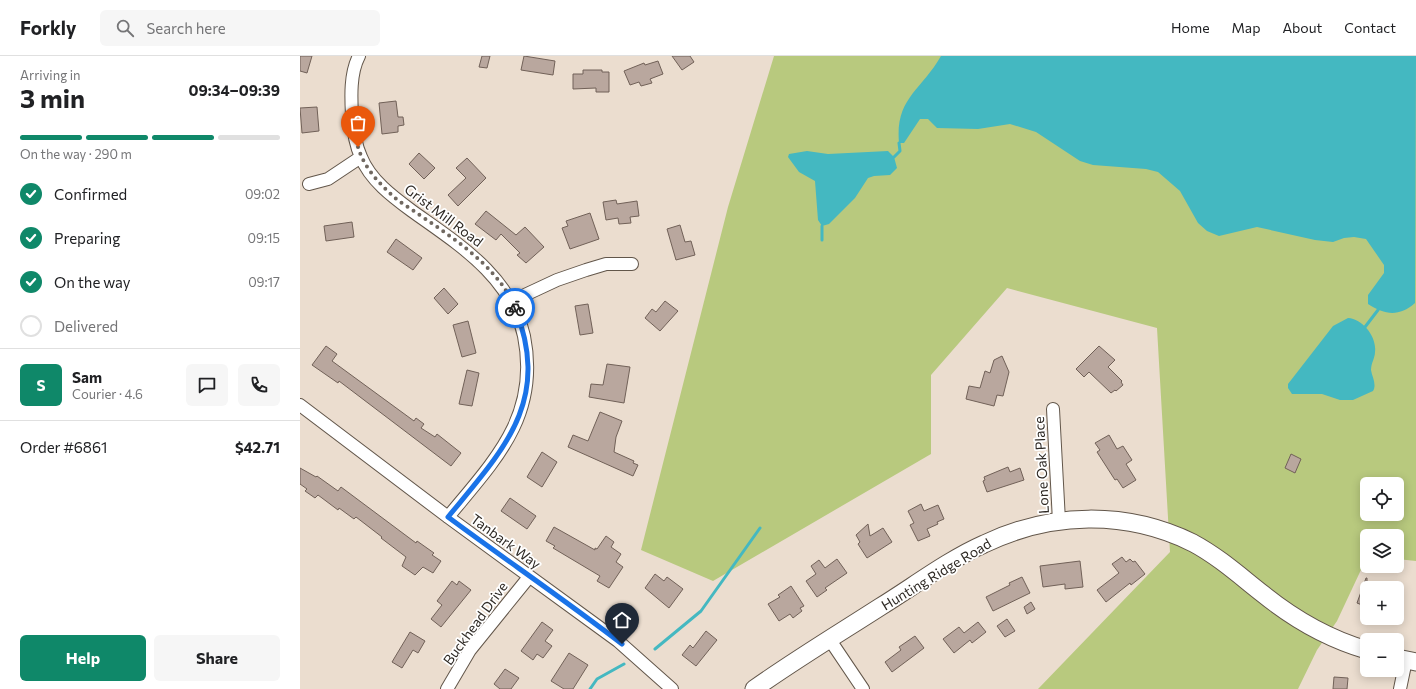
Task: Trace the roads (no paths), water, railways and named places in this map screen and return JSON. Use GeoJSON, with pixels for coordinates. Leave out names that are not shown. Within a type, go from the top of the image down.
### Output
{"type":"FeatureCollection","features":[{"type":"Feature","properties":{"kind":"street","name":"Grist Mill Road"},"geometry":{"type":"LineString","coordinates":[[359,56],[353,79],[351,99],[353,129],[361,157],[371,173],[395,198],[477,259],[504,289],[512,301],[522,326],[529,368],[527,389],[522,410],[514,429],[504,445],[448,517]]}},
{"type":"Feature","properties":{"kind":"street"},"geometry":{"type":"LineString","coordinates":[[309,184],[328,179],[361,157]]}},
{"type":"Feature","properties":{"kind":"street"},"geometry":{"type":"LineString","coordinates":[[512,301],[557,280],[586,270],[606,264],[632,264]]}},
{"type":"Feature","properties":{"kind":"street","name":"Tanbark Way"},"geometry":{"type":"LineString","coordinates":[[300,405],[448,517],[618,641],[672,689]]}},
{"type":"Feature","properties":{"kind":"street","name":"Lone Oak Place"},"geometry":{"type":"LineString","coordinates":[[1053,409],[1059,520]]}},
{"type":"Feature","properties":{"kind":"street","name":"Hunting Ridge Road"},"geometry":{"type":"LineString","coordinates":[[754,689],[982,544],[1018,530],[1059,520],[1111,520],[1143,525],[1171,534],[1208,551],[1231,567],[1264,595],[1305,623],[1339,640],[1360,648]]}},
{"type":"Feature","properties":{"kind":"street","name":"Buckhead Drive"},"geometry":{"type":"LineString","coordinates":[[447,689],[470,650],[529,577]]}},
{"type":"Feature","properties":{"kind":"street"},"geometry":{"type":"LineString","coordinates":[[830,640],[863,689]]}},
{"type":"Feature","properties":{"kind":"street"},"geometry":{"type":"LineString","coordinates":[[1400,689],[1406,660]]}},
{"type":"Feature","properties":{"kind":"water"},"geometry":{"type":"Polygon","coordinates":[[[941,56],[1416,56],[1415,303],[1403,311],[1392,313],[1374,308],[1368,304],[1368,295],[1384,273],[1384,265],[1366,239],[1354,237],[1344,238],[1333,242],[1315,240],[1257,227],[1219,236],[1207,231],[1198,223],[1180,191],[1158,172],[1146,169],[1093,165],[1080,161],[1036,132],[1010,124],[978,129],[937,128],[928,119],[920,119],[904,143],[899,143],[901,115],[905,105],[941,56]]]}},
{"type":"Feature","properties":{"kind":"water"},"geometry":{"type":"Polygon","coordinates":[[[807,151],[828,154],[888,151],[894,157],[897,168],[890,175],[868,178],[855,198],[829,224],[822,226],[818,220],[815,181],[799,172],[788,157],[789,154],[807,151]]]}},
{"type":"Feature","properties":{"kind":"water"},"geometry":{"type":"Polygon","coordinates":[[[1348,318],[1354,319],[1364,325],[1374,340],[1375,354],[1371,370],[1374,383],[1373,391],[1353,400],[1340,400],[1322,394],[1292,394],[1288,388],[1288,384],[1333,326],[1348,318]]]}},
{"type":"Feature","properties":{"kind":"waterway"},"geometry":{"type":"LineString","coordinates":[[894,157],[900,151],[899,143]]}},
{"type":"Feature","properties":{"kind":"waterway"},"geometry":{"type":"LineString","coordinates":[[822,226],[822,240]]}},
{"type":"Feature","properties":{"kind":"waterway"},"geometry":{"type":"LineString","coordinates":[[1365,327],[1378,310]]}},
{"type":"Feature","properties":{"kind":"waterway"},"geometry":{"type":"LineString","coordinates":[[655,649],[701,611],[760,528]]}},
{"type":"Feature","properties":{"kind":"waterway"},"geometry":{"type":"LineString","coordinates":[[590,689],[597,679],[624,664]]}}]}
